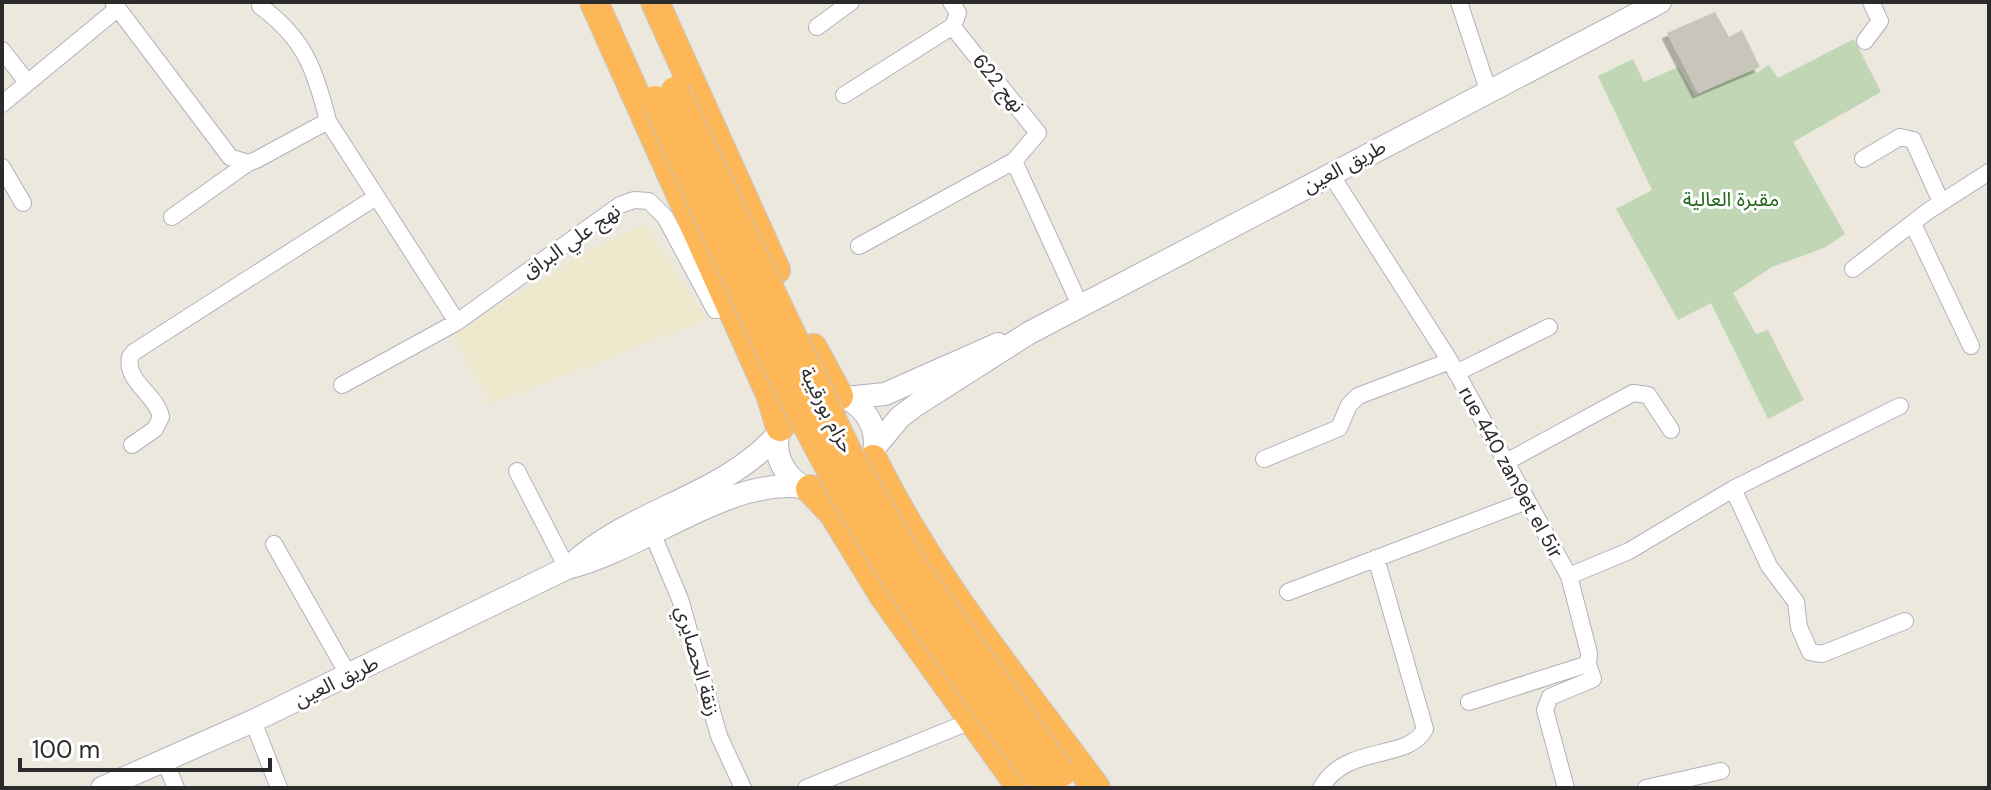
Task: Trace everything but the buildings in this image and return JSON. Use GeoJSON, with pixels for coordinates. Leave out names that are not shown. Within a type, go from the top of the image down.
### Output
{"type":"FeatureCollection","features":[{"type":"Feature","properties":{"kind":"highway"},"geometry":{"type":"LineString","coordinates":[[594,2],[770,394],[779,431]]}},
{"type":"Feature","properties":{"kind":"highway","name":"حزام بورقيبة"},"geometry":{"type":"LineString","coordinates":[[609,2],[665,95],[854,465],[1049,784]]}},
{"type":"Feature","properties":{"kind":"highway","name":"حزام بورقيبة"},"geometry":{"type":"LineString","coordinates":[[634,2],[665,95]]}},
{"type":"Feature","properties":{"kind":"highway"},"geometry":{"type":"LineString","coordinates":[[655,2],[826,376],[843,397]]}},
{"type":"Feature","properties":{"kind":"highway"},"geometry":{"type":"LineString","coordinates":[[874,453],[886,487],[967,613],[1096,788]]}},
{"type":"Feature","properties":{"kind":"highway"},"geometry":{"type":"LineString","coordinates":[[807,488],[833,513],[883,595],[971,721],[1049,784]]}},
{"type":"Feature","properties":{"kind":"main road","name":"طريق العين"},"geometry":{"type":"LineString","coordinates":[[874,453],[900,417],[1029,333],[1660,2]]}},
{"type":"Feature","properties":{"kind":"main road","name":"طريق العين"},"geometry":{"type":"LineString","coordinates":[[843,397],[885,394],[966,356],[1029,333]]}},
{"type":"Feature","properties":{"kind":"main road"},"geometry":{"type":"LineString","coordinates":[[820,394],[843,397],[863,411],[872,425],[874,453],[865,473],[852,485],[836,491],[807,488],[782,465],[779,431],[792,407],[805,398],[820,394]]}},
{"type":"Feature","properties":{"kind":"main road","name":"طريق العين"},"geometry":{"type":"LineString","coordinates":[[567,568],[595,542],[746,465],[779,431]]}},
{"type":"Feature","properties":{"kind":"main road","name":"طريق العين"},"geometry":{"type":"LineString","coordinates":[[102,788],[349,676],[567,568],[602,559],[738,493],[765,485],[807,488]]}},
{"type":"Feature","properties":{"kind":"street"},"geometry":{"type":"LineString","coordinates":[[817,27],[851,2]]}},
{"type":"Feature","properties":{"kind":"street"},"geometry":{"type":"LineString","coordinates":[[1459,2],[1488,90]]}},
{"type":"Feature","properties":{"kind":"street"},"geometry":{"type":"LineString","coordinates":[[1865,41],[1880,21],[1871,2]]}},
{"type":"Feature","properties":{"kind":"street"},"geometry":{"type":"LineString","coordinates":[[2,104],[115,6],[230,157],[248,163]]}},
{"type":"Feature","properties":{"kind":"street"},"geometry":{"type":"LineString","coordinates":[[260,6],[293,33],[321,95],[328,121],[457,322],[342,385]]}},
{"type":"Feature","properties":{"kind":"street"},"geometry":{"type":"LineString","coordinates":[[844,95],[958,11]]}},
{"type":"Feature","properties":{"kind":"street","name":"نهج 622"},"geometry":{"type":"LineString","coordinates":[[859,246],[1014,161],[1038,133],[958,11]]}},
{"type":"Feature","properties":{"kind":"street"},"geometry":{"type":"LineString","coordinates":[[2,50],[27,82]]}},
{"type":"Feature","properties":{"kind":"street"},"geometry":{"type":"LineString","coordinates":[[172,217],[248,163],[328,121]]}},
{"type":"Feature","properties":{"kind":"street"},"geometry":{"type":"LineString","coordinates":[[1863,159],[1900,137],[1913,140],[1941,202]]}},
{"type":"Feature","properties":{"kind":"street"},"geometry":{"type":"LineString","coordinates":[[1014,161],[1080,305]]}},
{"type":"Feature","properties":{"kind":"street"},"geometry":{"type":"LineString","coordinates":[[2,167],[23,203]]}},
{"type":"Feature","properties":{"kind":"street"},"geometry":{"type":"LineString","coordinates":[[1853,269],[1941,202],[1989,172]]}},
{"type":"Feature","properties":{"kind":"street","name":"rue 440 zan9et el 5ir"},"geometry":{"type":"LineString","coordinates":[[1330,173],[1453,367],[1569,576],[1618,557],[1733,489],[1900,406]]}},
{"type":"Feature","properties":{"kind":"street"},"geometry":{"type":"LineString","coordinates":[[132,445],[155,429],[161,417],[158,406],[130,371],[130,357],[134,352],[376,197]]}},
{"type":"Feature","properties":{"kind":"street","name":"نهج علي البراق"},"geometry":{"type":"LineString","coordinates":[[457,322],[620,205],[642,199],[655,205],[665,217],[707,301],[715,310],[731,308]]}},
{"type":"Feature","properties":{"kind":"street"},"geometry":{"type":"LineString","coordinates":[[1913,224],[1971,346]]}},
{"type":"Feature","properties":{"kind":"street"},"geometry":{"type":"LineString","coordinates":[[1264,459],[1339,428],[1349,405],[1358,396],[1453,367],[1549,327]]}},
{"type":"Feature","properties":{"kind":"street"},"geometry":{"type":"LineString","coordinates":[[1506,462],[1633,393],[1648,395],[1671,430]]}},
{"type":"Feature","properties":{"kind":"street"},"geometry":{"type":"LineString","coordinates":[[517,471],[567,568]]}},
{"type":"Feature","properties":{"kind":"street"},"geometry":{"type":"LineString","coordinates":[[1733,489],[1769,566],[1796,602],[1799,627],[1810,652],[1822,654],[1905,621]]}},
{"type":"Feature","properties":{"kind":"street"},"geometry":{"type":"LineString","coordinates":[[1288,592],[1527,501]]}},
{"type":"Feature","properties":{"kind":"street","name":"زنقة الحصايري"},"geometry":{"type":"LineString","coordinates":[[653,535],[680,599],[719,736],[743,788]]}},
{"type":"Feature","properties":{"kind":"street"},"geometry":{"type":"LineString","coordinates":[[274,544],[349,676]]}},
{"type":"Feature","properties":{"kind":"street"},"geometry":{"type":"LineString","coordinates":[[1321,788],[1326,779],[1353,759],[1408,746],[1425,729],[1376,558]]}},
{"type":"Feature","properties":{"kind":"street"},"geometry":{"type":"LineString","coordinates":[[1566,788],[1561,758],[1545,710],[1550,697],[1593,679],[1569,576]]}},
{"type":"Feature","properties":{"kind":"street"},"geometry":{"type":"LineString","coordinates":[[1469,702],[1588,664]]}},
{"type":"Feature","properties":{"kind":"street"},"geometry":{"type":"LineString","coordinates":[[253,721],[279,788]]}},
{"type":"Feature","properties":{"kind":"street"},"geometry":{"type":"LineString","coordinates":[[806,788],[971,721]]}},
{"type":"Feature","properties":{"kind":"street"},"geometry":{"type":"LineString","coordinates":[[164,759],[176,788]]}},
{"type":"Feature","properties":{"kind":"street"},"geometry":{"type":"LineString","coordinates":[[1646,788],[1721,771]]}},
{"type":"Feature","properties":{"kind":"shaded area"},"geometry":{"type":"Polygon","coordinates":[[[645,225],[706,320],[491,404],[453,334],[591,250],[645,225]]]}},
{"type":"Feature","properties":{"kind":"green space","name":"مقبرة العالية"},"geometry":{"type":"Polygon","coordinates":[[[1854,39],[1881,92],[1793,142],[1845,234],[1824,248],[1772,267],[1733,293],[1756,334],[1768,330],[1804,400],[1768,419],[1711,303],[1678,320],[1616,209],[1652,190],[1598,76],[1633,59],[1644,82],[1678,67],[1695,96],[1754,67],[1757,73],[1769,65],[1778,78],[1854,39]]]}}]}
